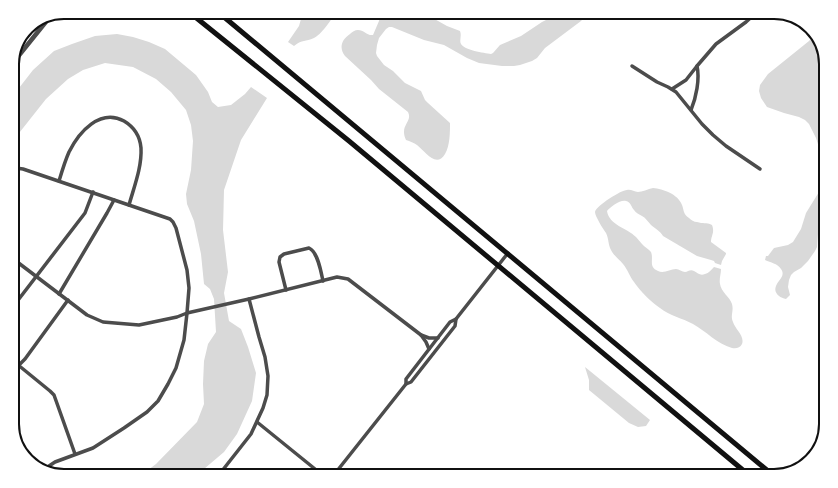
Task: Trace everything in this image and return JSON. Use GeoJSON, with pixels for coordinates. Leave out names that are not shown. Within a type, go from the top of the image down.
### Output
{"type":"FeatureCollection","features":[{"type":"Feature","properties":{"kind":"main road"},"geometry":{"type":"LineString","coordinates":[[198,19],[498,265],[742,469]]}},
{"type":"Feature","properties":{"kind":"main road"},"geometry":{"type":"LineString","coordinates":[[226,19],[766,469]]}},
{"type":"Feature","properties":{"kind":"street"},"geometry":{"type":"LineString","coordinates":[[672,89],[686,80],[716,44],[749,19]]}},
{"type":"Feature","properties":{"kind":"street"},"geometry":{"type":"LineString","coordinates":[[21,53],[43,25]]}},
{"type":"Feature","properties":{"kind":"street"},"geometry":{"type":"LineString","coordinates":[[632,66],[657,82],[672,89],[680,96],[702,124],[726,146],[760,169]]}},
{"type":"Feature","properties":{"kind":"street"},"geometry":{"type":"LineString","coordinates":[[691,110],[697,90],[697,66]]}},
{"type":"Feature","properties":{"kind":"street"},"geometry":{"type":"LineString","coordinates":[[59,181],[69,153],[76,140],[86,128],[102,118],[110,117],[120,119],[134,129],[139,136],[141,147],[141,158],[129,205]]}},
{"type":"Feature","properties":{"kind":"street"},"geometry":{"type":"LineString","coordinates":[[19,168],[23,168],[170,219],[176,228],[187,270],[189,288],[184,340],[176,368],[158,401],[147,412],[92,448],[55,462],[49,466]]}},
{"type":"Feature","properties":{"kind":"street"},"geometry":{"type":"LineString","coordinates":[[19,299],[85,213],[93,192]]}},
{"type":"Feature","properties":{"kind":"street"},"geometry":{"type":"LineString","coordinates":[[59,294],[114,200]]}},
{"type":"Feature","properties":{"kind":"street"},"geometry":{"type":"LineString","coordinates":[[286,290],[279,262],[280,257],[284,254],[309,248],[312,250],[316,253],[323,281]]}},
{"type":"Feature","properties":{"kind":"street"},"geometry":{"type":"LineString","coordinates":[[406,384],[406,379],[450,322],[456,319],[508,253]]}},
{"type":"Feature","properties":{"kind":"street"},"geometry":{"type":"LineString","coordinates":[[19,264],[87,315],[103,322],[139,325],[337,277],[348,278],[421,335],[429,349]]}},
{"type":"Feature","properties":{"kind":"street"},"geometry":{"type":"LineString","coordinates":[[224,469],[251,434],[263,408],[267,395],[268,376],[266,358],[249,299]]}},
{"type":"Feature","properties":{"kind":"street"},"geometry":{"type":"LineString","coordinates":[[68,300],[19,365],[54,395],[75,454]]}},
{"type":"Feature","properties":{"kind":"street"},"geometry":{"type":"LineString","coordinates":[[339,469],[406,384],[411,382],[455,326],[456,319]]}},
{"type":"Feature","properties":{"kind":"street"},"geometry":{"type":"LineString","coordinates":[[421,335],[429,338],[438,338]]}},
{"type":"Feature","properties":{"kind":"street"},"geometry":{"type":"LineString","coordinates":[[257,422],[315,469]]}},
{"type":"Feature","properties":{"kind":"shaded area"},"geometry":{"type":"Polygon","coordinates":[[[301,19],[331,19],[320,34],[294,46],[288,42],[299,26],[301,19]]]}},
{"type":"Feature","properties":{"kind":"shaded area"},"geometry":{"type":"Polygon","coordinates":[[[379,19],[434,19],[460,31],[460,42],[466,48],[491,54],[500,45],[521,36],[548,19],[583,19],[545,48],[537,58],[514,66],[479,63],[444,45],[424,40],[392,27],[386,29],[379,38],[376,53],[377,56],[384,65],[393,71],[405,83],[421,91],[425,100],[450,123],[448,147],[442,158],[438,160],[431,157],[417,145],[406,140],[404,131],[409,118],[408,112],[379,89],[343,53],[342,44],[347,36],[357,30],[373,35],[379,19]]]}},
{"type":"Feature","properties":{"kind":"shaded area"},"geometry":{"type":"Polygon","coordinates":[[[117,34],[149,42],[165,49],[196,75],[208,92],[212,102],[218,107],[231,105],[251,87],[267,98],[241,140],[224,190],[223,230],[228,272],[224,293],[229,321],[241,329],[256,373],[252,401],[237,434],[224,452],[204,469],[149,469],[197,422],[204,404],[204,361],[208,344],[216,332],[214,299],[210,289],[204,284],[201,254],[194,221],[187,204],[186,194],[191,170],[193,141],[191,125],[186,110],[171,92],[156,79],[133,67],[105,63],[83,70],[68,79],[46,99],[19,133],[19,88],[33,70],[54,51],[95,36],[117,34]]]}},
{"type":"Feature","properties":{"kind":"shaded area"},"geometry":{"type":"Polygon","coordinates":[[[811,39],[817,50],[819,61],[819,147],[809,124],[805,120],[767,107],[761,98],[759,91],[760,85],[768,74],[811,39]]]}},
{"type":"Feature","properties":{"kind":"shaded area"},"geometry":{"type":"Polygon","coordinates":[[[653,188],[666,191],[674,195],[680,201],[686,215],[695,222],[712,225],[713,232],[711,242],[726,253],[721,265],[715,263],[714,261],[697,256],[663,236],[645,218],[636,212],[628,202],[621,201],[613,206],[607,211],[608,216],[615,223],[636,237],[651,252],[652,265],[658,271],[662,272],[676,269],[685,272],[693,270],[703,275],[708,273],[714,267],[721,269],[721,287],[731,301],[732,320],[743,341],[739,347],[732,348],[721,344],[693,324],[668,313],[657,306],[640,289],[625,266],[611,250],[608,237],[595,214],[596,209],[609,199],[624,191],[630,190],[640,192],[653,188]]]}},
{"type":"Feature","properties":{"kind":"shaded area"},"geometry":{"type":"Polygon","coordinates":[[[819,192],[819,231],[817,247],[808,261],[791,275],[788,287],[790,295],[786,299],[779,296],[775,291],[783,274],[781,269],[778,265],[765,260],[766,256],[768,256],[774,248],[788,245],[793,242],[801,229],[806,213],[819,192]]]}},
{"type":"Feature","properties":{"kind":"shaded area"},"geometry":{"type":"Polygon","coordinates":[[[585,367],[650,420],[646,426],[638,427],[629,423],[589,390],[589,380],[585,367]]]}}]}
